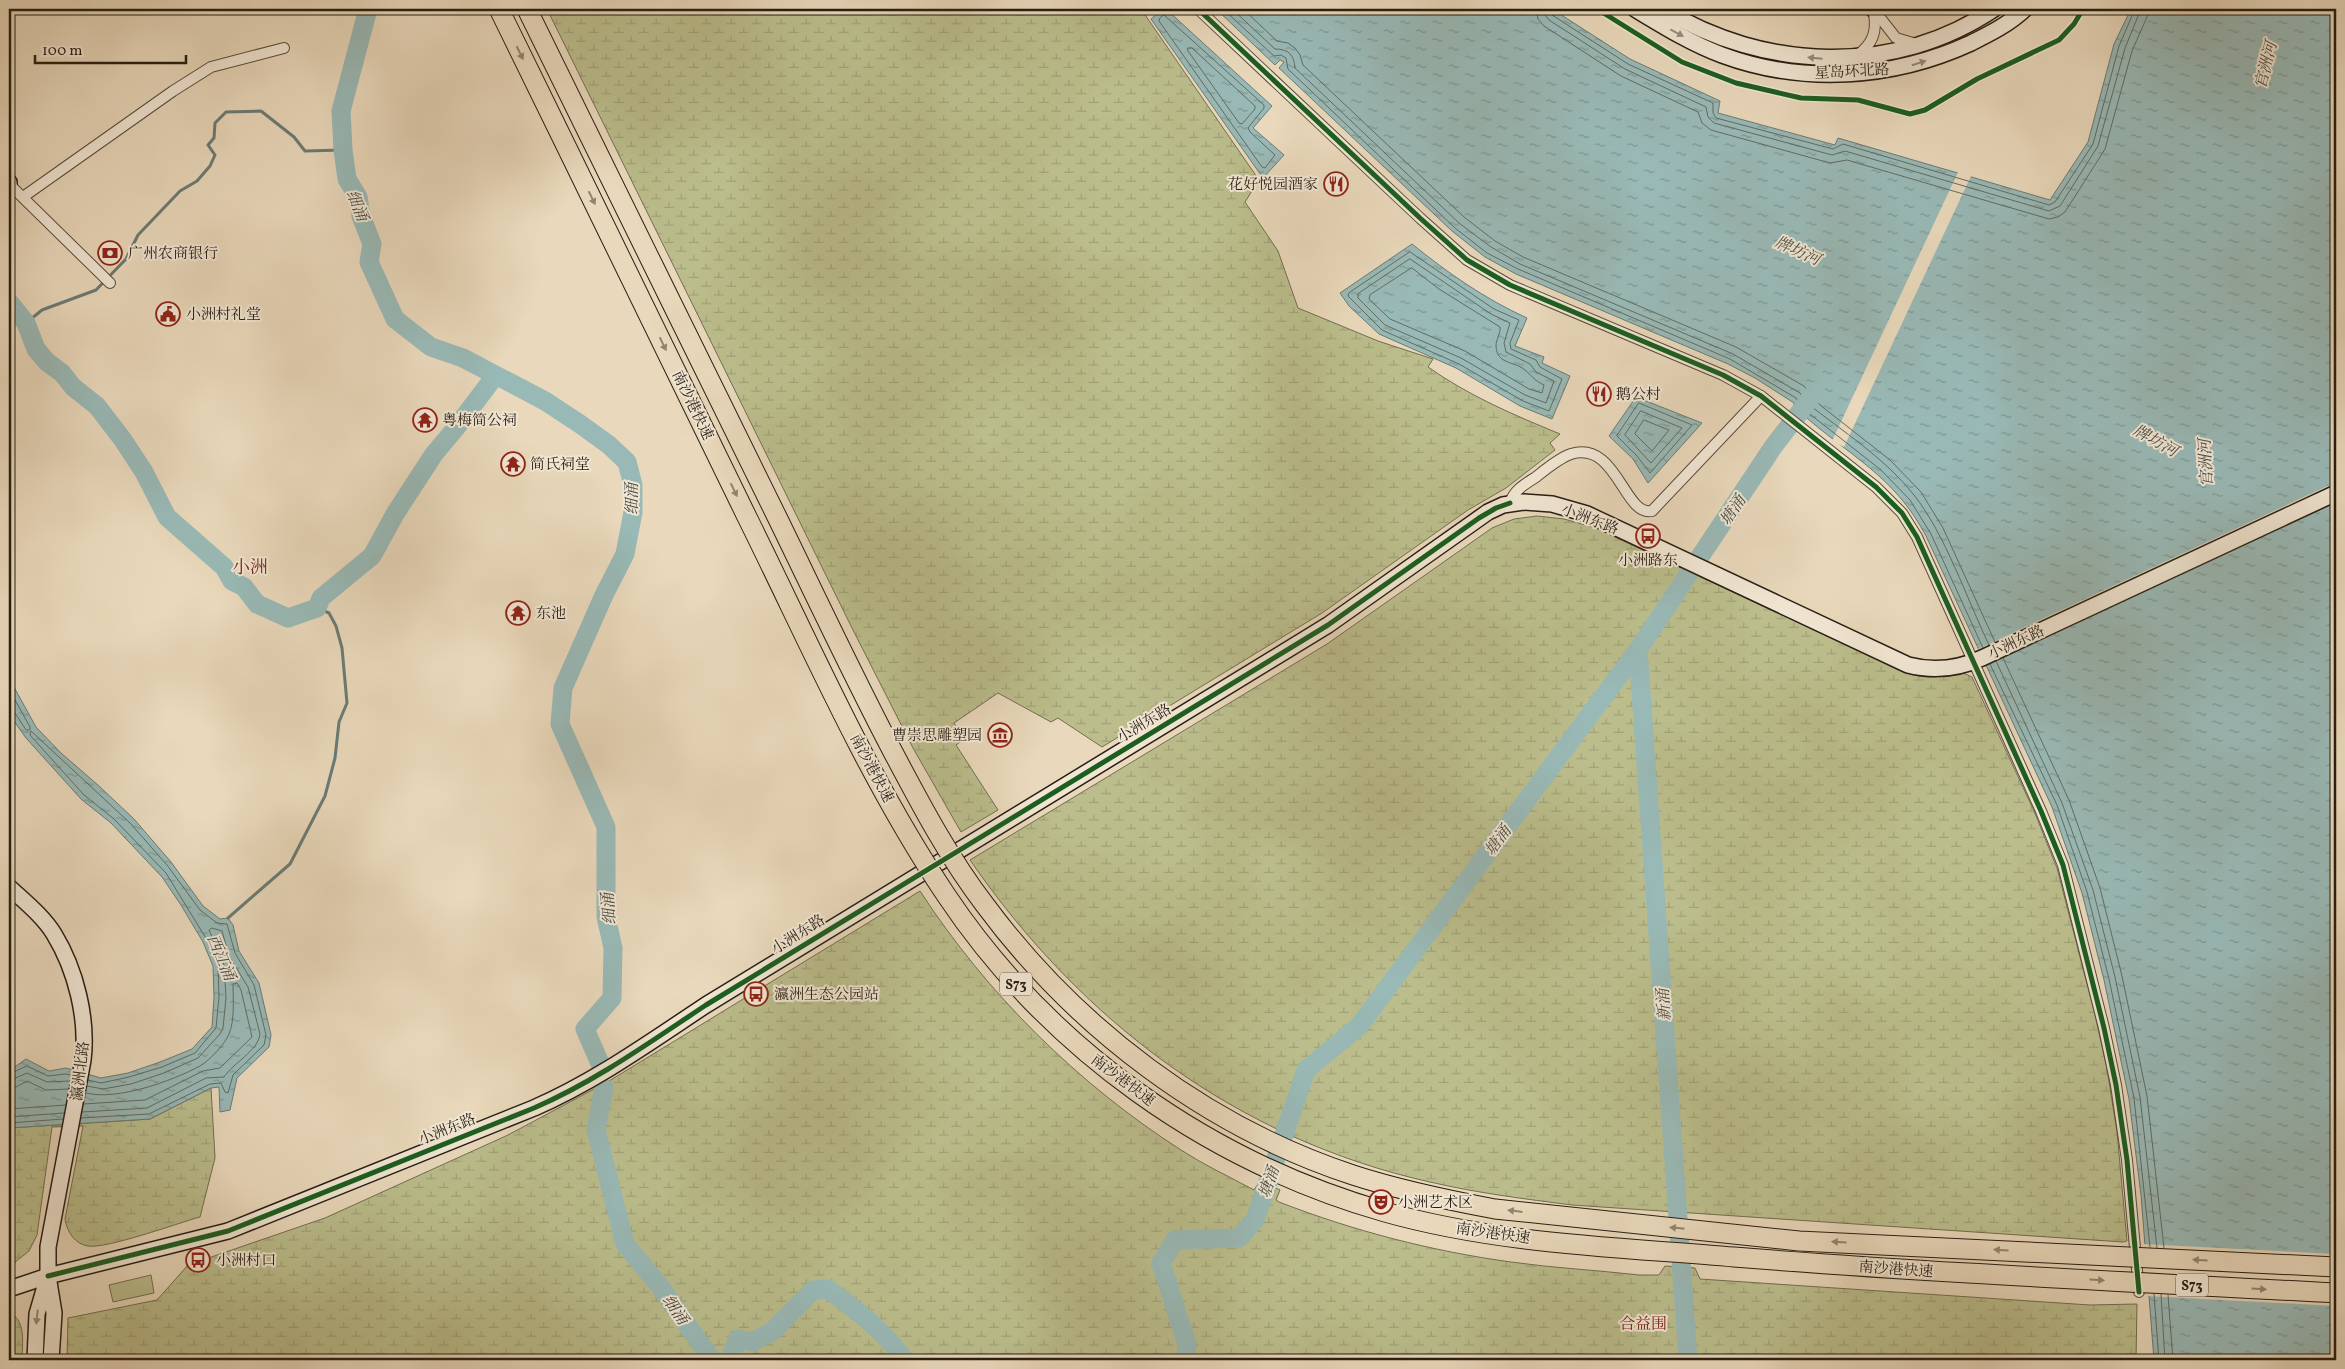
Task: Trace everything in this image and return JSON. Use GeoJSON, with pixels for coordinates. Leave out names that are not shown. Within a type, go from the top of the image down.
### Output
{"type":"FeatureCollection","features":[{"type":"Feature","properties":{"kind":"highway","name":"南沙港快速"},"geometry":{"type":"LineString","coordinates":[[499,9],[853,732],[921,857],[971,929],[1012,981],[1064,1033],[1143,1096],[1202,1134],[1261,1166],[1294,1180],[1386,1212],[1468,1231],[1551,1242],[1889,1269],[2336,1293]]}},
{"type":"Feature","properties":{"kind":"highway","name":"南沙港快速"},"geometry":{"type":"LineString","coordinates":[[527,9],[869,707],[934,826],[983,904],[1031,961],[1084,1016],[1172,1085],[1238,1124],[1319,1162],[1396,1187],[1495,1209],[1799,1240],[2336,1268]]}},
{"type":"Feature","properties":{"kind":"main road","name":"星岛环北路"},"geometry":{"type":"LineString","coordinates":[[1635,9],[1721,55],[1770,69],[1820,75],[1902,68],[1952,52],[2012,20],[2025,9]]}},
{"type":"Feature","properties":{"kind":"main road","name":"星岛环北路"},"geometry":{"type":"LineString","coordinates":[[1663,9],[1713,34],[1749,47],[1815,58],[1855,57],[1905,50],[1959,29],[1994,9]]}},
{"type":"Feature","properties":{"kind":"main road","name":"小洲东路"},"geometry":{"type":"LineString","coordinates":[[9,1289],[48,1276],[208,1237],[534,1108],[593,1078],[706,1005],[1328,625],[1479,518],[1496,508],[1510,503],[1532,502],[1574,510],[1908,665],[1926,669],[1942,669],[1977,660],[2336,492]]}},
{"type":"Feature","properties":{"kind":"main road","name":"瀛洲北路"},"geometry":{"type":"LineString","coordinates":[[9,887],[48,926],[64,952],[83,1019],[85,1046],[48,1247],[48,1276]]}},
{"type":"Feature","properties":{"kind":"main road"},"geometry":{"type":"LineString","coordinates":[[35,1360],[37,1314],[48,1276]]}},
{"type":"Feature","properties":{"kind":"main road"},"geometry":{"type":"LineString","coordinates":[[48,1276],[54,1313],[51,1360]]}},
{"type":"Feature","properties":{"kind":"street"},"geometry":{"type":"LineString","coordinates":[[1198,9],[1467,260],[1510,285],[1723,375],[1761,396],[1866,477],[1902,514],[1916,537],[1977,660],[2063,865],[2104,1028],[2116,1085],[2127,1160],[2139,1292]]}},
{"type":"Feature","properties":{"kind":"street"},"geometry":{"type":"LineString","coordinates":[[1855,57],[1868,47],[1875,33],[1873,9]]}},
{"type":"Feature","properties":{"kind":"street"},"geometry":{"type":"LineString","coordinates":[[1873,9],[1896,38],[1903,42],[1922,44]]}},
{"type":"Feature","properties":{"kind":"street"},"geometry":{"type":"LineString","coordinates":[[23,197],[173,91],[211,67],[284,48]]}},
{"type":"Feature","properties":{"kind":"street"},"geometry":{"type":"LineString","coordinates":[[9,183],[110,283]]}},
{"type":"Feature","properties":{"kind":"street"},"geometry":{"type":"LineString","coordinates":[[1510,503],[1517,490],[1570,454],[1585,453],[1595,456],[1608,466],[1636,506],[1643,511],[1652,511],[1761,396]]}},
{"type":"Feature","properties":{"kind":"green space"},"geometry":{"type":"Polygon","coordinates":[[[547,9],[1141,9],[1259,180],[1245,202],[1278,251],[1298,308],[1378,341],[1433,359],[1428,367],[1444,378],[1508,412],[1560,434],[1550,443],[1555,450],[1506,488],[1468,510],[1322,613],[1102,747],[1058,718],[1051,722],[998,693],[954,723],[964,739],[956,745],[998,810],[961,832],[913,748],[852,628],[547,9]]]}},
{"type":"Feature","properties":{"kind":"green space"},"geometry":{"type":"Polygon","coordinates":[[[1537,516],[1564,519],[1596,528],[1900,670],[1933,677],[1963,673],[1972,677],[2034,811],[2057,868],[2107,1069],[2117,1132],[2127,1241],[1572,1205],[1448,1186],[1359,1162],[1292,1136],[1229,1104],[1169,1065],[1113,1021],[1062,972],[1014,918],[970,860],[1327,644],[1492,528],[1514,519],[1537,516]]]}},
{"type":"Feature","properties":{"kind":"green space"},"geometry":{"type":"Polygon","coordinates":[[[920,891],[946,929],[1005,1001],[1071,1066],[1143,1124],[1208,1166],[1254,1190],[1260,1181],[1280,1190],[1276,1200],[1279,1202],[1393,1239],[1452,1252],[1527,1264],[1639,1275],[1659,1275],[1665,1266],[1695,1268],[1700,1279],[2090,1305],[2137,1304],[2136,1360],[67,1360],[68,1318],[157,1300],[188,1265],[325,1218],[508,1135],[609,1081],[920,891]]]}},
{"type":"Feature","properties":{"kind":"green space"},"geometry":{"type":"Polygon","coordinates":[[[211,1088],[215,1158],[200,1217],[110,1244],[88,1246],[79,1243],[70,1233],[65,1219],[83,1126],[52,1127],[37,1235],[29,1251],[9,1267],[9,1128],[150,1119],[211,1088]]]}},
{"type":"Feature","properties":{"kind":"green space"},"geometry":{"type":"Polygon","coordinates":[[[151,1275],[154,1293],[113,1302],[109,1285],[151,1275]]]}},
{"type":"Feature","properties":{"kind":"green space"},"geometry":{"type":"Polygon","coordinates":[[[9,1312],[19,1321],[21,1327],[23,1340],[22,1360],[9,1360],[9,1312]]]}},
{"type":"Feature","properties":{"kind":"water"},"geometry":{"type":"Polygon","coordinates":[[[1163,9],[1166,9],[1272,106],[1253,128],[1284,155],[1263,178],[1151,19],[1163,9]]]}},
{"type":"Feature","properties":{"kind":"water"},"geometry":{"type":"Polygon","coordinates":[[[1216,9],[1552,9],[1630,59],[1720,101],[1718,113],[1835,145],[1838,138],[2050,200],[2088,142],[2114,44],[2131,9],[2336,9],[2336,1360],[2154,1360],[2141,1195],[2129,1099],[2104,980],[2082,893],[2052,807],[1926,536],[1900,497],[1869,468],[1800,412],[1783,426],[1794,410],[1794,403],[1755,378],[1728,364],[1516,274],[1485,257],[1452,231],[1279,68],[1284,62],[1280,60],[1275,65],[1216,9]]]}},
{"type":"Feature","properties":{"kind":"water"},"geometry":{"type":"Polygon","coordinates":[[[1412,244],[1467,285],[1527,318],[1515,346],[1544,357],[1542,363],[1570,376],[1552,419],[1520,406],[1456,368],[1379,334],[1349,306],[1340,293],[1412,244]]]}},
{"type":"Feature","properties":{"kind":"water"},"geometry":{"type":"Polygon","coordinates":[[[1636,397],[1702,423],[1648,483],[1633,459],[1609,436],[1636,397]]]}},
{"type":"Feature","properties":{"kind":"water","name":"西江涌"},"geometry":{"type":"Polygon","coordinates":[[[9,678],[36,727],[61,753],[134,819],[171,862],[203,906],[220,919],[228,918],[233,925],[239,951],[259,983],[271,1035],[269,1047],[237,1078],[230,1110],[220,1112],[219,1087],[211,1088],[150,1119],[9,1128],[9,1071],[26,1059],[49,1071],[66,1068],[101,1078],[128,1073],[192,1049],[212,1027],[214,997],[213,966],[203,942],[181,905],[162,877],[111,823],[81,799],[26,738],[9,714],[9,678]]]}},
{"type":"Feature","properties":{"kind":"pier"},"geometry":{"type":"Polygon","coordinates":[[[1959,170],[1972,174],[1844,447],[1832,441],[1959,170]]]}},
{"type":"Feature","properties":{"kind":"pier"},"geometry":{"type":"Polygon","coordinates":[[[2336,482],[2336,502],[1986,665],[1978,649],[2336,482]]]}},
{"type":"Feature","properties":{"kind":"pier"},"geometry":{"type":"Polygon","coordinates":[[[2143,1244],[2336,1254],[2336,1306],[2147,1296],[2143,1244]]]}},
{"type":"Feature","properties":{"kind":"waterway","name":"细涌"},"geometry":{"type":"LineString","coordinates":[[368,9],[341,111],[343,150],[347,179],[358,197],[361,216],[372,244],[369,262],[395,319],[431,347],[463,358],[545,401],[580,424],[609,445],[627,462],[633,485],[633,512],[625,554],[604,595],[563,688],[560,724],[606,827],[606,917],[613,948],[612,998],[585,1029],[602,1068]]}},
{"type":"Feature","properties":{"kind":"waterway"},"geometry":{"type":"LineString","coordinates":[[26,323],[42,310],[96,290],[126,259],[138,235],[180,191],[197,181],[210,166],[215,155],[208,145],[214,138],[215,123],[226,112],[261,111],[294,137],[305,151],[343,150]]}},
{"type":"Feature","properties":{"kind":"waterway"},"geometry":{"type":"LineString","coordinates":[[9,302],[26,323],[36,349],[47,362],[62,373],[73,387],[97,406],[123,440],[144,472],[167,517],[224,567],[232,581],[244,587],[257,604],[288,618],[317,608],[321,598],[372,556],[395,514],[434,454],[495,376]]}},
{"type":"Feature","properties":{"kind":"waterway","name":"塘涌"},"geometry":{"type":"LineString","coordinates":[[1186,1360],[1187,1344],[1161,1263],[1175,1240],[1239,1238],[1255,1220],[1306,1070],[1359,1026],[1638,650],[1773,447],[1816,391]]}},
{"type":"Feature","properties":{"kind":"waterway"},"geometry":{"type":"LineString","coordinates":[[228,918],[290,864],[325,796],[335,758],[339,722],[347,703],[342,648],[336,626],[329,613],[317,608]]}},
{"type":"Feature","properties":{"kind":"waterway","name":"新涌"},"geometry":{"type":"LineString","coordinates":[[1638,650],[1688,1360]]}},
{"type":"Feature","properties":{"kind":"waterway","name":"细涌"},"geometry":{"type":"LineString","coordinates":[[604,1088],[596,1130],[625,1244],[659,1285],[712,1360]]}},
{"type":"Feature","properties":{"kind":"waterway","name":"细涌"},"geometry":{"type":"LineString","coordinates":[[729,1360],[738,1339],[752,1342],[773,1331],[813,1290],[828,1289],[879,1331],[904,1360]]}},
{"type":"Feature","properties":{"kind":"cycle path"},"geometry":{"type":"LineString","coordinates":[[1198,9],[1467,260],[1510,285],[1723,375],[1761,396],[1876,487],[1902,513],[1917,537],[2041,811],[2063,865],[2104,1028],[2116,1085],[2127,1160],[2139,1292]]}},
{"type":"Feature","properties":{"kind":"cycle path"},"geometry":{"type":"LineString","coordinates":[[1597,9],[1682,62],[1736,83],[1801,98],[1858,100],[1910,114],[1925,110],[1977,79],[2059,40],[2074,24],[2083,9]]}},
{"type":"Feature","properties":{"kind":"cycle path"},"geometry":{"type":"LineString","coordinates":[[48,1276],[228,1231],[534,1108],[579,1086],[706,1005],[1328,625],[1479,518],[1496,508],[1510,503]]}},
{"type":"Feature","properties":{"kind":"place","name":"花好悦园酒家"},"geometry":{"type":"Point","coordinates":[1336,184]}},
{"type":"Feature","properties":{"kind":"place","name":"广州农商银行"},"geometry":{"type":"Point","coordinates":[110,253]}},
{"type":"Feature","properties":{"kind":"place","name":"小洲村礼堂"},"geometry":{"type":"Point","coordinates":[168,314]}},
{"type":"Feature","properties":{"kind":"place","name":"鹅公村"},"geometry":{"type":"Point","coordinates":[1599,394]}},
{"type":"Feature","properties":{"kind":"place","name":"粤梅简公祠"},"geometry":{"type":"Point","coordinates":[425,420]}},
{"type":"Feature","properties":{"kind":"place","name":"简氏祠堂"},"geometry":{"type":"Point","coordinates":[513,464]}},
{"type":"Feature","properties":{"kind":"place","name":"小洲路东"},"geometry":{"type":"Point","coordinates":[1648,536]}},
{"type":"Feature","properties":{"kind":"place","name":"东池"},"geometry":{"type":"Point","coordinates":[518,613]}},
{"type":"Feature","properties":{"kind":"place","name":"曹崇思雕塑园"},"geometry":{"type":"Point","coordinates":[1000,735]}},
{"type":"Feature","properties":{"kind":"place","name":"瀛洲生态公园站"},"geometry":{"type":"Point","coordinates":[756,994]}},
{"type":"Feature","properties":{"kind":"place","name":"小洲艺术区"},"geometry":{"type":"Point","coordinates":[1381,1202]}},
{"type":"Feature","properties":{"kind":"place","name":"小洲村口"},"geometry":{"type":"Point","coordinates":[198,1260]}},
{"type":"Feature","properties":{"kind":"district","name":"小洲"},"geometry":{"type":"Point","coordinates":[250,567]}},
{"type":"Feature","properties":{"kind":"district","name":"合益围"},"geometry":{"type":"Point","coordinates":[1643,1323]}},
{"type":"Feature","properties":{"kind":"water label","name":"官洲河"},"geometry":{"type":"Point","coordinates":[2265,65]}},
{"type":"Feature","properties":{"kind":"water label","name":"牌坊河"},"geometry":{"type":"Point","coordinates":[1798,250]}},
{"type":"Feature","properties":{"kind":"water label","name":"牌坊河"},"geometry":{"type":"Point","coordinates":[2156,440]}},
{"type":"Feature","properties":{"kind":"water label","name":"官洲河"},"geometry":{"type":"Point","coordinates":[2205,463]}}]}
